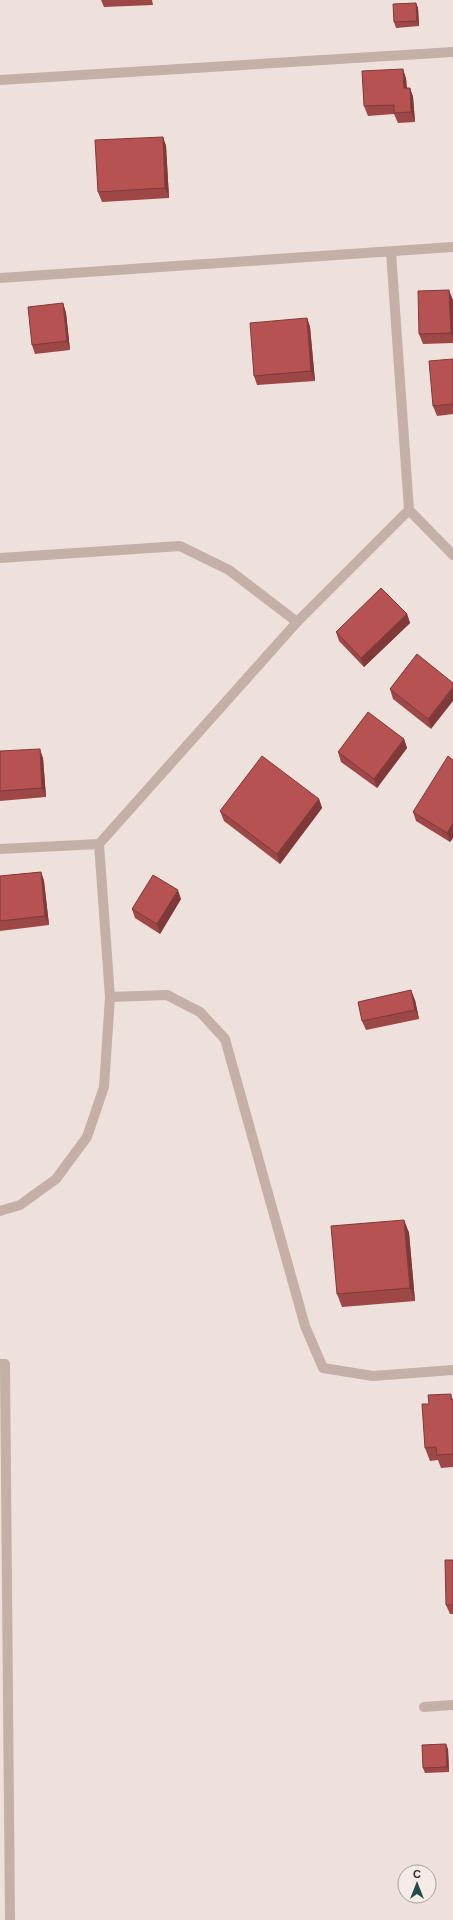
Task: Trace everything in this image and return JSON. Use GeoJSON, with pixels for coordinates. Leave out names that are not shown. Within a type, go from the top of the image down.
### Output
{"type":"FeatureCollection","features":[{"type":"Feature","properties":{"kind":"lane"},"geometry":{"type":"LineString","coordinates":[[0,80],[453,52]]}},
{"type":"Feature","properties":{"kind":"lane"},"geometry":{"type":"LineString","coordinates":[[0,278],[453,247]]}},
{"type":"Feature","properties":{"kind":"lane"},"geometry":{"type":"LineString","coordinates":[[391,252],[409,510],[453,556]]}},
{"type":"Feature","properties":{"kind":"lane"},"geometry":{"type":"LineString","coordinates":[[0,849],[99,844],[297,622],[409,510]]}},
{"type":"Feature","properties":{"kind":"lane"},"geometry":{"type":"LineString","coordinates":[[0,558],[180,546],[229,570],[297,622]]}},
{"type":"Feature","properties":{"kind":"lane"},"geometry":{"type":"LineString","coordinates":[[0,1211],[20,1205],[56,1179],[87,1137],[104,1087],[110,997],[99,844]]}},
{"type":"Feature","properties":{"kind":"lane"},"geometry":{"type":"LineString","coordinates":[[110,997],[167,995],[200,1012],[225,1038],[304,1326],[323,1368],[372,1376],[453,1370]]}},
{"type":"Feature","properties":{"kind":"lane"},"geometry":{"type":"LineString","coordinates":[[0,1364],[5,1364],[10,1920]]}},
{"type":"Feature","properties":{"kind":"lane"},"geometry":{"type":"LineString","coordinates":[[424,1707],[453,1705]]}},
{"type":"Feature","properties":{"kind":"building"},"geometry":{"type":"Polygon","coordinates":[[[416,3],[417,21],[394,22],[393,4],[416,3]]]}},
{"type":"Feature","properties":{"kind":"building"},"geometry":{"type":"Polygon","coordinates":[[[403,69],[404,88],[410,88],[411,112],[394,113],[394,105],[364,106],[362,71],[403,69]]]}},
{"type":"Feature","properties":{"kind":"building"},"geometry":{"type":"Polygon","coordinates":[[[163,137],[165,188],[98,192],[95,140],[163,137]]]}},
{"type":"Feature","properties":{"kind":"building"},"geometry":{"type":"Polygon","coordinates":[[[449,290],[451,333],[419,334],[418,291],[449,290]]]}},
{"type":"Feature","properties":{"kind":"building"},"geometry":{"type":"Polygon","coordinates":[[[63,303],[67,341],[32,345],[28,307],[63,303]]]}},
{"type":"Feature","properties":{"kind":"building"},"geometry":{"type":"Polygon","coordinates":[[[307,318],[311,371],[254,376],[250,323],[307,318]]]}},
{"type":"Feature","properties":{"kind":"building"},"geometry":{"type":"Polygon","coordinates":[[[453,359],[453,404],[433,406],[429,361],[453,359]]]}},
{"type":"Feature","properties":{"kind":"building"},"geometry":{"type":"Polygon","coordinates":[[[381,588],[407,614],[361,658],[336,632],[381,588]]]}},
{"type":"Feature","properties":{"kind":"building"},"geometry":{"type":"Polygon","coordinates":[[[417,654],[453,683],[453,687],[428,719],[390,689],[417,654]]]}},
{"type":"Feature","properties":{"kind":"building"},"geometry":{"type":"Polygon","coordinates":[[[368,712],[404,739],[374,779],[338,752],[368,712]]]}},
{"type":"Feature","properties":{"kind":"building"},"geometry":{"type":"Polygon","coordinates":[[[40,749],[42,788],[0,791],[0,751],[40,749]]]}},
{"type":"Feature","properties":{"kind":"building"},"geometry":{"type":"Polygon","coordinates":[[[262,756],[319,799],[277,854],[220,811],[262,756]]]}},
{"type":"Feature","properties":{"kind":"building"},"geometry":{"type":"Polygon","coordinates":[[[448,756],[453,760],[453,823],[447,833],[413,812],[448,756]]]}},
{"type":"Feature","properties":{"kind":"building"},"geometry":{"type":"Polygon","coordinates":[[[41,872],[45,916],[0,921],[0,876],[41,872]]]}},
{"type":"Feature","properties":{"kind":"building"},"geometry":{"type":"Polygon","coordinates":[[[153,875],[178,890],[157,924],[132,909],[153,875]]]}},
{"type":"Feature","properties":{"kind":"building"},"geometry":{"type":"Polygon","coordinates":[[[411,990],[415,1010],[362,1021],[358,1002],[411,990]]]}},
{"type":"Feature","properties":{"kind":"building"},"geometry":{"type":"Polygon","coordinates":[[[404,1220],[410,1288],[337,1294],[331,1226],[404,1220]]]}},
{"type":"Feature","properties":{"kind":"building"},"geometry":{"type":"Polygon","coordinates":[[[451,1394],[451,1399],[453,1399],[453,1454],[437,1455],[436,1447],[425,1448],[422,1404],[429,1404],[428,1395],[451,1394]]]}},
{"type":"Feature","properties":{"kind":"building"},"geometry":{"type":"Polygon","coordinates":[[[445,1560],[453,1560],[453,1605],[446,1605],[445,1560]]]}},
{"type":"Feature","properties":{"kind":"building"},"geometry":{"type":"Polygon","coordinates":[[[446,1744],[447,1767],[423,1768],[422,1745],[446,1744]]]}}]}
